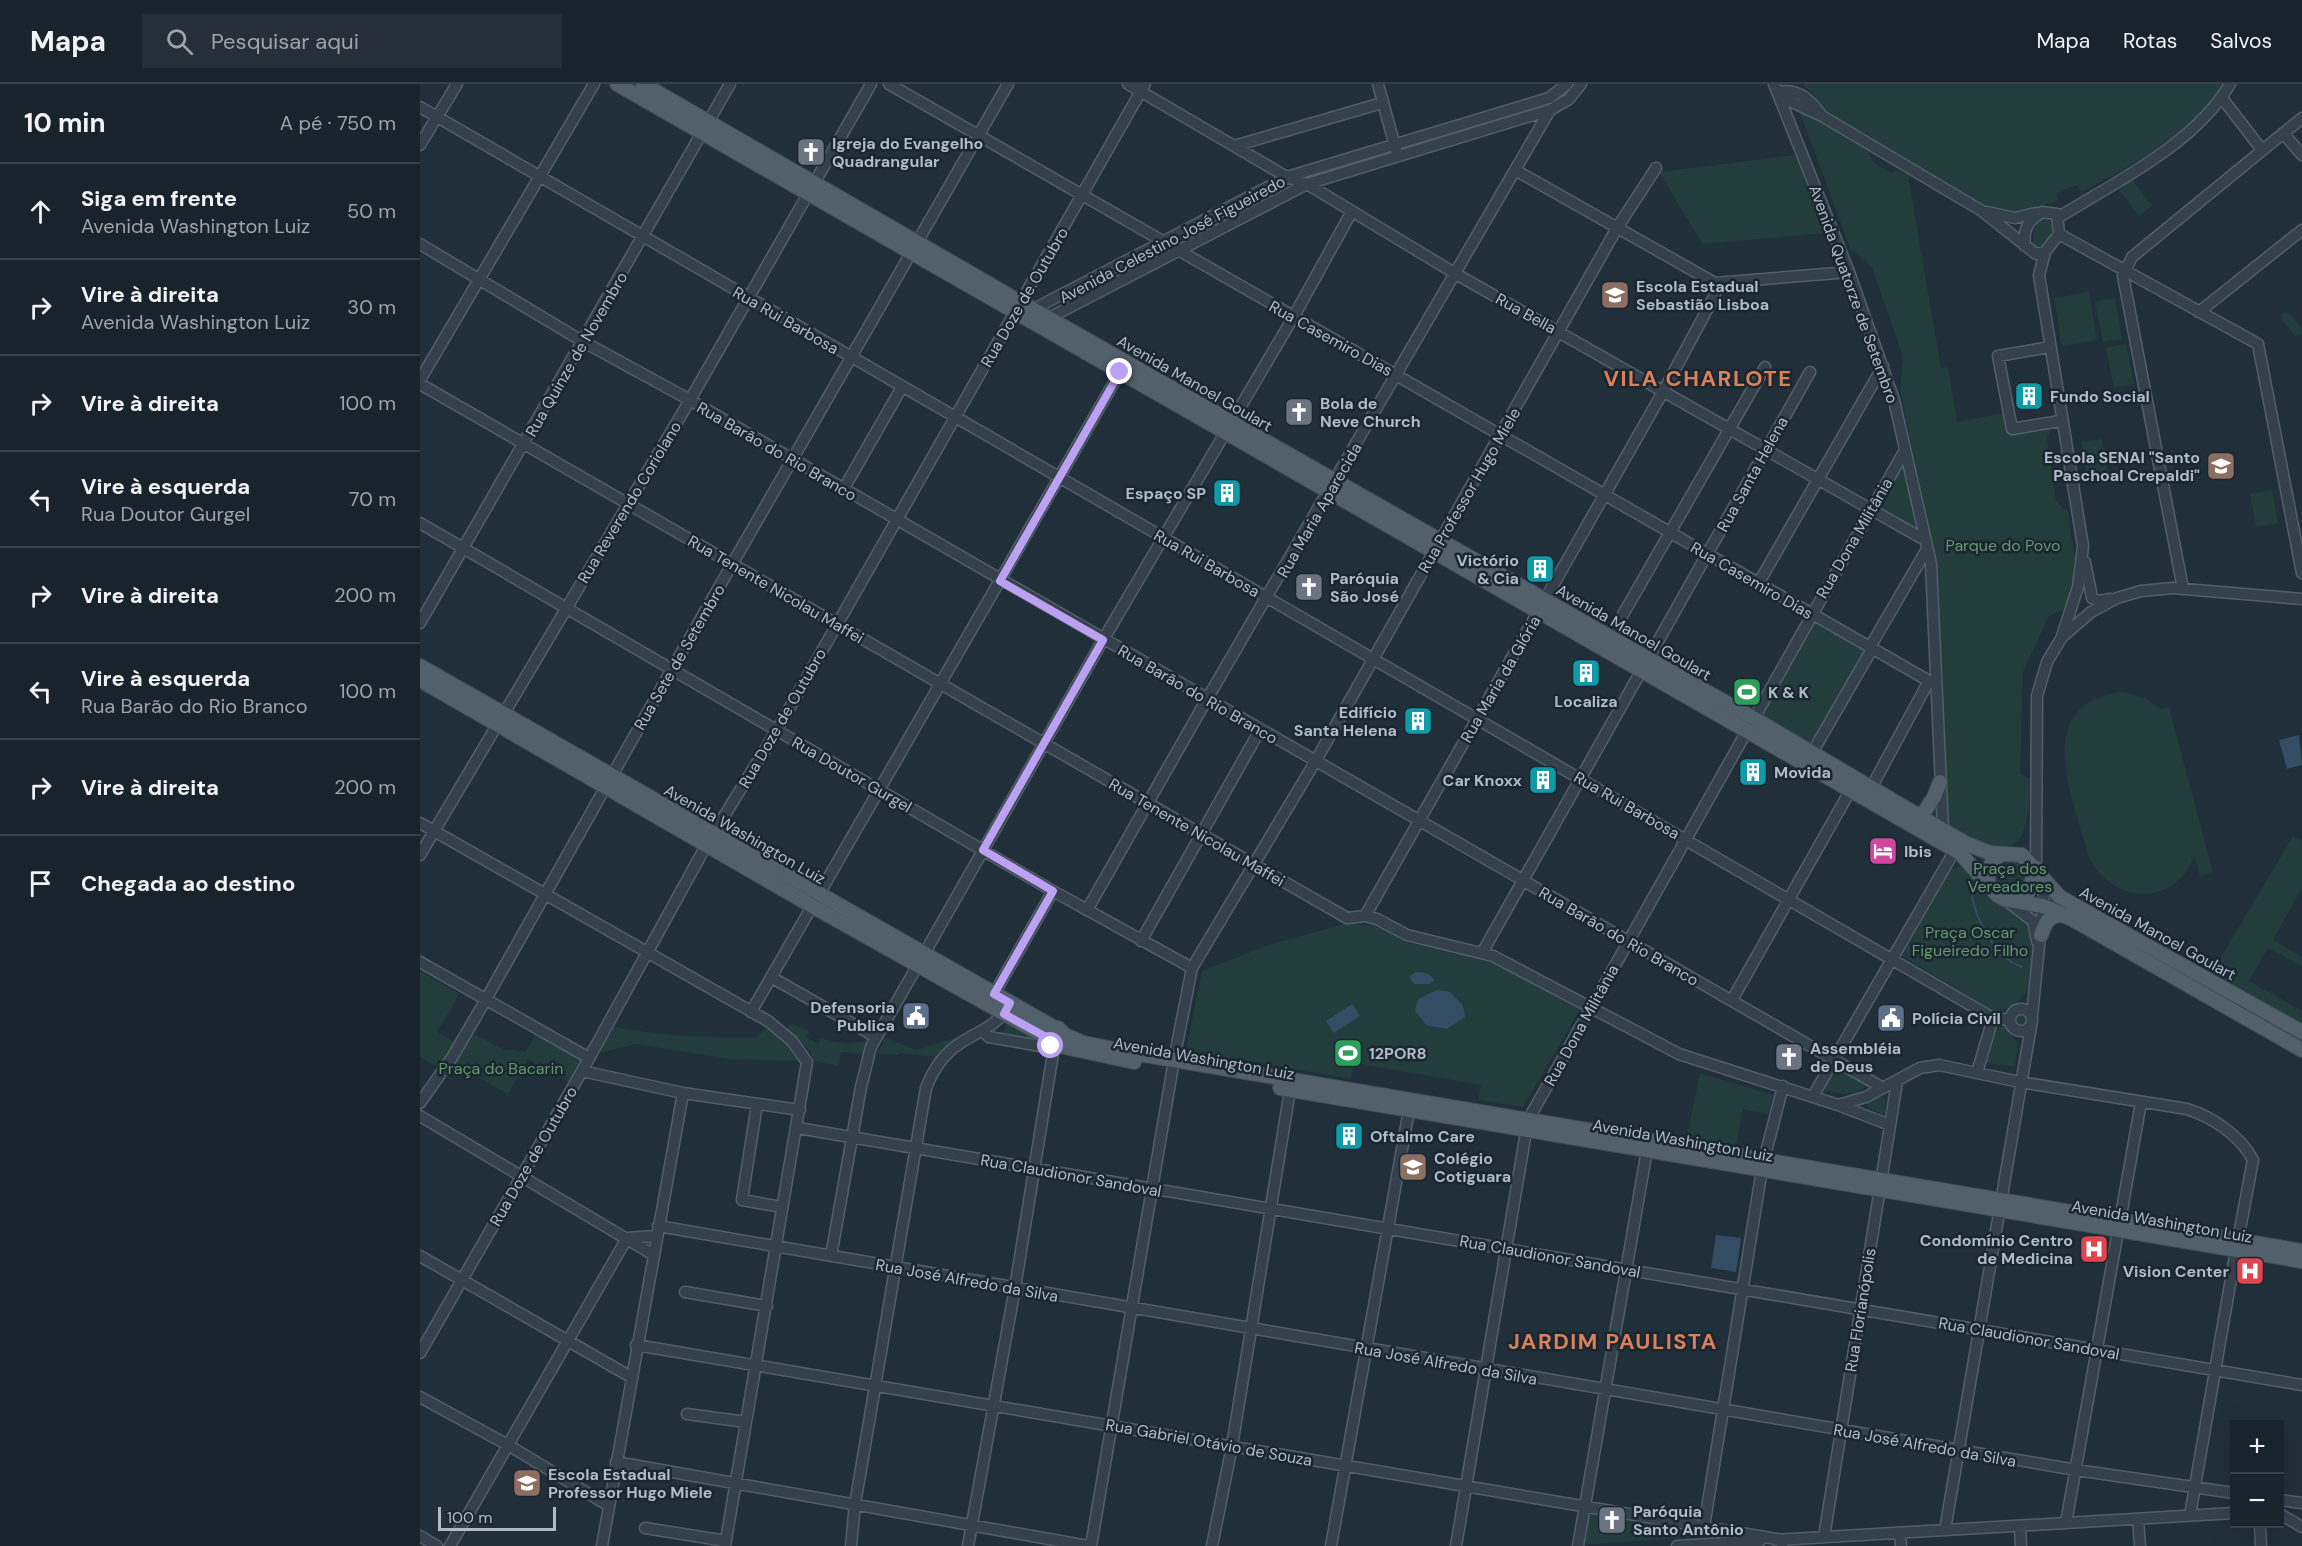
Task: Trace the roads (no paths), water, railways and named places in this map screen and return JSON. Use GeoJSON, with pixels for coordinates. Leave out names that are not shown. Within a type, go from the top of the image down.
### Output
{"type":"FeatureCollection","features":[{"type":"Feature","properties":{"kind":"main road","name":"Avenida Manoel Goulart"},"geometry":{"type":"LineString","coordinates":[[617,84],[705,127],[1332,487],[1440,540],[1981,851],[2022,855],[2060,897],[2302,1032]]}},
{"type":"Feature","properties":{"kind":"main road","name":"Avenida Manoel Goulart"},"geometry":{"type":"LineString","coordinates":[[643,84],[705,127]]}},
{"type":"Feature","properties":{"kind":"main road","name":"Avenida Manoel Goulart"},"geometry":{"type":"LineString","coordinates":[[1040,318],[1120,372],[1228,428]]}},
{"type":"Feature","properties":{"kind":"main road","name":"Avenida Manoel Goulart"},"geometry":{"type":"LineString","coordinates":[[1332,487],[1433,553],[1951,848],[1976,868],[1991,889],[2009,899],[2043,906],[2064,915],[2302,1050]]}},
{"type":"Feature","properties":{"kind":"main road","name":"Avenida Washington Luiz"},"geometry":{"type":"LineString","coordinates":[[420,666],[501,721]]}},
{"type":"Feature","properties":{"kind":"main road","name":"Avenida Washington Luiz"},"geometry":{"type":"LineString","coordinates":[[420,680],[501,721],[608,781],[1007,1008],[1055,1039],[1173,1064],[1291,1085],[2119,1226],[2237,1245],[2302,1251]]}},
{"type":"Feature","properties":{"kind":"main road"},"geometry":{"type":"LineString","coordinates":[[1921,817],[1934,797],[1940,782]]}},
{"type":"Feature","properties":{"kind":"main road"},"geometry":{"type":"LineString","coordinates":[[1943,830],[1951,848]]}},
{"type":"Feature","properties":{"kind":"main road"},"geometry":{"type":"LineString","coordinates":[[1991,889],[1988,871],[1994,860],[2002,854]]}},
{"type":"Feature","properties":{"kind":"main road"},"geometry":{"type":"LineString","coordinates":[[2009,899],[2028,892],[2036,868]]}},
{"type":"Feature","properties":{"kind":"main road"},"geometry":{"type":"LineString","coordinates":[[2041,935],[2047,920],[2052,916],[2064,915]]}},
{"type":"Feature","properties":{"kind":"main road","name":"Avenida Washington Luiz"},"geometry":{"type":"LineString","coordinates":[[922,960],[994,994],[1007,1008]]}},
{"type":"Feature","properties":{"kind":"main road","name":"Avenida Washington Luiz"},"geometry":{"type":"LineString","coordinates":[[1291,1085],[1409,1110],[1527,1125],[1647,1150],[1763,1165]]}},
{"type":"Feature","properties":{"kind":"main road","name":"Avenida Washington Luiz"},"geometry":{"type":"LineString","coordinates":[[2237,1245],[2302,1261]]}},
{"type":"Feature","properties":{"kind":"street"},"geometry":{"type":"LineString","coordinates":[[420,145],[456,84]]}},
{"type":"Feature","properties":{"kind":"street"},"geometry":{"type":"LineString","coordinates":[[420,382],[594,84]]}},
{"type":"Feature","properties":{"kind":"street","name":"Rua Quinze de Novembro"},"geometry":{"type":"LineString","coordinates":[[420,623],[730,84]]}},
{"type":"Feature","properties":{"kind":"street","name":"Rua Reverendo Coriolano"},"geometry":{"type":"LineString","coordinates":[[420,855],[690,400],[871,84]]}},
{"type":"Feature","properties":{"kind":"street","name":"Rua Casemiro Dias"},"geometry":{"type":"LineString","coordinates":[[889,84],[1810,614],[1933,681]]}},
{"type":"Feature","properties":{"kind":"street","name":"Rua Sete de Setembro"},"geometry":{"type":"LineString","coordinates":[[420,1103],[453,1056],[485,1001],[608,781],[1008,84]]}},
{"type":"Feature","properties":{"kind":"street","name":"Rua Bella"},"geometry":{"type":"LineString","coordinates":[[1128,84],[1143,88],[1287,177],[1307,184],[1351,213],[1456,274],[1871,509],[1926,545]]}},
{"type":"Feature","properties":{"kind":"street"},"geometry":{"type":"LineString","coordinates":[[1378,84],[1396,150]]}},
{"type":"Feature","properties":{"kind":"street","name":"Avenida Celestino José Figueiredo"},"geometry":{"type":"LineString","coordinates":[[1040,318],[1307,184],[1396,150],[1549,98],[1567,84]]}},
{"type":"Feature","properties":{"kind":"street","name":"Avenida Celestino José Figueiredo"},"geometry":{"type":"LineString","coordinates":[[1040,318],[1163,243],[1287,177],[1550,110],[1569,99],[1581,84]]}},
{"type":"Feature","properties":{"kind":"street"},"geometry":{"type":"LineString","coordinates":[[1793,84],[1812,99],[1820,113]]}},
{"type":"Feature","properties":{"kind":"street"},"geometry":{"type":"LineString","coordinates":[[2059,217],[2179,140],[2222,98],[2230,84]]}},
{"type":"Feature","properties":{"kind":"street","name":"Rua Doze de Outubro"},"geometry":{"type":"LineString","coordinates":[[420,1353],[582,1071],[710,839],[777,730],[1143,88]]}},
{"type":"Feature","properties":{"kind":"street"},"geometry":{"type":"LineString","coordinates":[[1776,90],[1820,113],[1982,211],[2036,254],[2045,252]]}},
{"type":"Feature","properties":{"kind":"street","name":"Avenida Quatorze de Setembro"},"geometry":{"type":"LineString","coordinates":[[1776,90],[1849,272],[1883,366],[1931,564],[1933,681],[1943,830]]}},
{"type":"Feature","properties":{"kind":"street"},"geometry":{"type":"LineString","coordinates":[[2222,98],[2262,150]]}},
{"type":"Feature","properties":{"kind":"street"},"geometry":{"type":"LineString","coordinates":[[1234,146],[1382,103]]}},
{"type":"Feature","properties":{"kind":"street","name":"Rua Rui Barbosa"},"geometry":{"type":"LineString","coordinates":[[420,107],[1993,1018]]}},
{"type":"Feature","properties":{"kind":"street","name":"Rua Maria Aparecida"},"geometry":{"type":"LineString","coordinates":[[1087,910],[1207,699],[1268,598],[1550,110]]}},
{"type":"Feature","properties":{"kind":"street"},"geometry":{"type":"LineString","coordinates":[[2183,589],[2124,270],[2132,257],[2302,118]]}},
{"type":"Feature","properties":{"kind":"street"},"geometry":{"type":"LineString","coordinates":[[2283,134],[2302,155]]}},
{"type":"Feature","properties":{"kind":"street","name":"Rua Professor Hugo Miele"},"geometry":{"type":"LineString","coordinates":[[1089,1546],[1112,1425],[1173,1064],[1192,968],[1315,762],[1617,228],[1656,168]]}},
{"type":"Feature","properties":{"kind":"street"},"geometry":{"type":"LineString","coordinates":[[1515,170],[1715,283],[1849,272]]}},
{"type":"Feature","properties":{"kind":"street"},"geometry":{"type":"LineString","coordinates":[[1982,211],[2015,218],[2042,212],[2051,212],[2059,217]]}},
{"type":"Feature","properties":{"kind":"street"},"geometry":{"type":"LineString","coordinates":[[2025,246],[2026,225],[2042,212]]}},
{"type":"Feature","properties":{"kind":"street"},"geometry":{"type":"LineString","coordinates":[[831,1256],[866,1058],[876,1037],[1103,640],[1294,316],[1351,213]]}},
{"type":"Feature","properties":{"kind":"street"},"geometry":{"type":"LineString","coordinates":[[2059,217],[2059,234],[2045,252],[2039,275],[2061,421],[2092,598],[2099,601],[2141,591],[2183,589],[2302,599]]}},
{"type":"Feature","properties":{"kind":"street"},"geometry":{"type":"LineString","coordinates":[[2199,312],[2302,230]]}},
{"type":"Feature","properties":{"kind":"street"},"geometry":{"type":"LineString","coordinates":[[2059,234],[2258,344],[2302,573]]}},
{"type":"Feature","properties":{"kind":"street","name":"Rua Barão do Rio Branco"},"geometry":{"type":"LineString","coordinates":[[420,244],[582,341],[690,400],[1000,581],[1883,1088]]}},
{"type":"Feature","properties":{"kind":"street","name":"Rua Maria da Glória"},"geometry":{"type":"LineString","coordinates":[[1365,916],[1664,390],[1715,295],[1715,283]]}},
{"type":"Feature","properties":{"kind":"street"},"geometry":{"type":"LineString","coordinates":[[2050,347],[1998,356],[2012,429],[2061,421]]}},
{"type":"Feature","properties":{"kind":"street"},"geometry":{"type":"LineString","coordinates":[[1758,584],[1883,366]]}},
{"type":"Feature","properties":{"kind":"street"},"geometry":{"type":"LineString","coordinates":[[1610,638],[1672,534],[1766,367]]}},
{"type":"Feature","properties":{"kind":"street"},"geometry":{"type":"LineString","coordinates":[[751,1012],[1120,372]]}},
{"type":"Feature","properties":{"kind":"street","name":"Rua Santa Helena"},"geometry":{"type":"LineString","coordinates":[[1482,952],[1646,658],[1810,372]]}},
{"type":"Feature","properties":{"kind":"street","name":"Rua Tenente Nicolau Maffei"},"geometry":{"type":"LineString","coordinates":[[420,382],[732,565],[1347,918],[1365,916],[1377,919],[1407,936],[1482,952],[1679,1054],[1838,1104],[1890,1125]]}},
{"type":"Feature","properties":{"kind":"street"},"geometry":{"type":"LineString","coordinates":[[843,490],[902,387]]}},
{"type":"Feature","properties":{"kind":"street","name":"Rua Dona Militânia"},"geometry":{"type":"LineString","coordinates":[[1456,1546],[1527,1125],[1810,614],[1905,450]]}},
{"type":"Feature","properties":{"kind":"street","name":"Rua Doutor Gurgel"},"geometry":{"type":"LineString","coordinates":[[420,523],[1053,891],[1192,968]]}},
{"type":"Feature","properties":{"kind":"street"},"geometry":{"type":"LineString","coordinates":[[1812,753],[1926,545]]}},
{"type":"Feature","properties":{"kind":"street"},"geometry":{"type":"LineString","coordinates":[[1945,1530],[2036,983],[2044,896],[2036,868],[2037,696],[2047,662],[2062,637],[2078,587],[2083,546]]}},
{"type":"Feature","properties":{"kind":"street"},"geometry":{"type":"LineString","coordinates":[[2062,637],[2091,612],[2117,598]]}},
{"type":"Feature","properties":{"kind":"street"},"geometry":{"type":"LineString","coordinates":[[1871,788],[1933,681]]}},
{"type":"Feature","properties":{"kind":"street"},"geometry":{"type":"LineString","coordinates":[[1141,941],[1260,730]]}},
{"type":"Feature","properties":{"kind":"street"},"geometry":{"type":"LineString","coordinates":[[1732,1000],[1850,791]]}},
{"type":"Feature","properties":{"kind":"street"},"geometry":{"type":"LineString","coordinates":[[420,823],[751,1012],[792,1041],[807,1062],[798,1128],[782,1207],[726,1543],[645,1528]]}},
{"type":"Feature","properties":{"kind":"street"},"geometry":{"type":"LineString","coordinates":[[1813,1096],[1892,958],[1951,848]]}},
{"type":"Feature","properties":{"kind":"street"},"geometry":{"type":"LineString","coordinates":[[994,994],[1053,891]]}},
{"type":"Feature","properties":{"kind":"street"},"geometry":{"type":"LineString","coordinates":[[2009,899],[2032,921],[2039,952]]}},
{"type":"Feature","properties":{"kind":"street"},"geometry":{"type":"LineString","coordinates":[[420,962],[485,1001],[589,1058]]}},
{"type":"Feature","properties":{"kind":"street"},"geometry":{"type":"LineString","coordinates":[[771,977],[876,1037]]}},
{"type":"Feature","properties":{"kind":"street"},"geometry":{"type":"LineString","coordinates":[[2013,1020],[2036,983]]}},
{"type":"Feature","properties":{"kind":"street"},"geometry":{"type":"LineString","coordinates":[[851,1546],[855,1504],[926,1088],[932,1072],[955,1047],[983,1032],[1007,1008]]}},
{"type":"Feature","properties":{"kind":"street"},"geometry":{"type":"LineString","coordinates":[[2013,1020],[2023,1009],[2031,1021]]}},
{"type":"Feature","properties":{"kind":"street"},"geometry":{"type":"LineString","coordinates":[[1977,1073],[1993,1018],[2013,1020]]}},
{"type":"Feature","properties":{"kind":"street"},"geometry":{"type":"LineString","coordinates":[[2013,1020],[2020,1031],[2031,1021]]}},
{"type":"Feature","properties":{"kind":"street"},"geometry":{"type":"LineString","coordinates":[[2013,1020],[2023,1046],[2023,1069]]}},
{"type":"Feature","properties":{"kind":"street"},"geometry":{"type":"LineString","coordinates":[[983,1032],[988,1037],[1040,1046],[1055,1039]]}},
{"type":"Feature","properties":{"kind":"street"},"geometry":{"type":"LineString","coordinates":[[968,1546],[1015,1288],[1055,1039]]}},
{"type":"Feature","properties":{"kind":"street"},"geometry":{"type":"LineString","coordinates":[[1838,1104],[1866,1096],[1928,1065],[1939,1065],[2020,1082],[2187,1109],[2205,1115],[2243,1144],[2253,1160],[2252,1169],[2214,1370],[2190,1515]]}},
{"type":"Feature","properties":{"kind":"street"},"geometry":{"type":"LineString","coordinates":[[582,1071],[683,1093],[800,1110]]}},
{"type":"Feature","properties":{"kind":"street","name":"Rua Florianópolis"},"geometry":{"type":"LineString","coordinates":[[1824,1538],[1897,1082]]}},
{"type":"Feature","properties":{"kind":"street"},"geometry":{"type":"LineString","coordinates":[[1212,1546],[1232,1446],[1291,1085]]}},
{"type":"Feature","properties":{"kind":"street"},"geometry":{"type":"LineString","coordinates":[[1704,1527],[1763,1165],[1783,1086]]}},
{"type":"Feature","properties":{"kind":"street"},"geometry":{"type":"LineString","coordinates":[[602,1546],[652,1254],[683,1093]]}},
{"type":"Feature","properties":{"kind":"street"},"geometry":{"type":"LineString","coordinates":[[2066,1523],[2141,1102]]}},
{"type":"Feature","properties":{"kind":"street"},"geometry":{"type":"LineString","coordinates":[[757,1104],[742,1200],[782,1207]]}},
{"type":"Feature","properties":{"kind":"street"},"geometry":{"type":"LineString","coordinates":[[1331,1546],[1409,1110]]}},
{"type":"Feature","properties":{"kind":"street"},"geometry":{"type":"LineString","coordinates":[[420,1116],[523,1174],[652,1254]]}},
{"type":"Feature","properties":{"kind":"street","name":"Rua Claudionor Sandoval"},"geometry":{"type":"LineString","coordinates":[[798,1128],[2302,1385]]}},
{"type":"Feature","properties":{"kind":"street"},"geometry":{"type":"LineString","coordinates":[[1578,1546],[1647,1150]]}},
{"type":"Feature","properties":{"kind":"street","name":"Rua José Alfredo da Silva"},"geometry":{"type":"LineString","coordinates":[[627,1238],[657,1231],[776,1247],[1841,1431],[2076,1470],[2230,1492]]}},
{"type":"Feature","properties":{"kind":"street"},"geometry":{"type":"LineString","coordinates":[[450,1546],[627,1238]]}},
{"type":"Feature","properties":{"kind":"street"},"geometry":{"type":"LineString","coordinates":[[420,1256],[631,1377]]}},
{"type":"Feature","properties":{"kind":"street"},"geometry":{"type":"LineString","coordinates":[[685,1292],[767,1306]]}},
{"type":"Feature","properties":{"kind":"street","name":"Rua Gabriel Otávio de Souza"},"geometry":{"type":"LineString","coordinates":[[636,1345],[994,1404],[1704,1527],[1782,1543]]}},
{"type":"Feature","properties":{"kind":"street"},"geometry":{"type":"LineString","coordinates":[[420,1397],[508,1445],[609,1506]]}},
{"type":"Feature","properties":{"kind":"street"},"geometry":{"type":"LineString","coordinates":[[687,1414],[746,1422]]}},
{"type":"Feature","properties":{"kind":"street"},"geometry":{"type":"LineString","coordinates":[[616,1462],[1089,1546]]}},
{"type":"Feature","properties":{"kind":"street"},"geometry":{"type":"LineString","coordinates":[[2284,1501],[2302,1503]]}},
{"type":"Feature","properties":{"kind":"street"},"geometry":{"type":"LineString","coordinates":[[1677,1546],[1782,1543],[1824,1538],[2230,1513]]}},
{"type":"Feature","properties":{"kind":"street"},"geometry":{"type":"LineString","coordinates":[[2284,1516],[2302,1527]]}},
{"type":"Feature","properties":{"kind":"street"},"geometry":{"type":"LineString","coordinates":[[2138,1519],[2140,1546]]}},
{"type":"Feature","properties":{"kind":"street"},"geometry":{"type":"LineString","coordinates":[[2020,1526],[2021,1546]]}},
{"type":"Feature","properties":{"kind":"street"},"geometry":{"type":"LineString","coordinates":[[2260,1528],[2261,1546]]}},
{"type":"Feature","properties":{"kind":"street"},"geometry":{"type":"LineString","coordinates":[[1900,1533],[1901,1546]]}},
{"type":"Feature","properties":{"kind":"street"},"geometry":{"type":"LineString","coordinates":[[420,1536],[437,1546]]}},
{"type":"Feature","properties":{"kind":"water"},"geometry":{"type":"Polygon","coordinates":[[[2299,735],[2302,765],[2287,769],[2279,740],[2299,735]]]}},
{"type":"Feature","properties":{"kind":"water"},"geometry":{"type":"Polygon","coordinates":[[[1415,972],[1427,973],[1435,980],[1429,984],[1414,984],[1409,977],[1415,972]]]}},
{"type":"Feature","properties":{"kind":"water"},"geometry":{"type":"Polygon","coordinates":[[[1437,990],[1450,992],[1463,1005],[1465,1017],[1447,1029],[1426,1025],[1415,1011],[1418,999],[1437,990]]]}},
{"type":"Feature","properties":{"kind":"water"},"geometry":{"type":"Polygon","coordinates":[[[1352,1004],[1360,1016],[1334,1033],[1326,1021],[1352,1004]]]}},
{"type":"Feature","properties":{"kind":"water"},"geometry":{"type":"Polygon","coordinates":[[[1716,1235],[1741,1238],[1736,1272],[1711,1268],[1716,1235]]]}},
{"type":"Feature","properties":{"kind":"waterway"},"geometry":{"type":"LineString","coordinates":[[1971,890],[1981,924],[1995,946],[2003,955],[2022,967]]}},
{"type":"Feature","properties":{"kind":"place","name":"Igreja do Evangelho Quadrangular"},"geometry":{"type":"Point","coordinates":[811,152]}},
{"type":"Feature","properties":{"kind":"place","name":"Escola Estadual Sebastião Lisboa"},"geometry":{"type":"Point","coordinates":[1615,295]}},
{"type":"Feature","properties":{"kind":"place","name":"Fundo Social"},"geometry":{"type":"Point","coordinates":[2029,396]}},
{"type":"Feature","properties":{"kind":"place","name":"Bola de Neve Church"},"geometry":{"type":"Point","coordinates":[1299,412]}},
{"type":"Feature","properties":{"kind":"place","name":"Escola SENAI \"Santo Paschoal Crepaldi\""},"geometry":{"type":"Point","coordinates":[2221,466]}},
{"type":"Feature","properties":{"kind":"place","name":"Espaço SP"},"geometry":{"type":"Point","coordinates":[1227,493]}},
{"type":"Feature","properties":{"kind":"place","name":"Victório & Cia"},"geometry":{"type":"Point","coordinates":[1540,569]}},
{"type":"Feature","properties":{"kind":"place","name":"Paróquia São José"},"geometry":{"type":"Point","coordinates":[1309,587]}},
{"type":"Feature","properties":{"kind":"place","name":"Localiza"},"geometry":{"type":"Point","coordinates":[1586,673]}},
{"type":"Feature","properties":{"kind":"place","name":"K & K"},"geometry":{"type":"Point","coordinates":[1747,692]}},
{"type":"Feature","properties":{"kind":"place","name":"Edifício Santa Helena"},"geometry":{"type":"Point","coordinates":[1418,721]}},
{"type":"Feature","properties":{"kind":"place","name":"Movida"},"geometry":{"type":"Point","coordinates":[1753,772]}},
{"type":"Feature","properties":{"kind":"place","name":"Car Knoxx"},"geometry":{"type":"Point","coordinates":[1543,780]}},
{"type":"Feature","properties":{"kind":"place","name":"Ibis"},"geometry":{"type":"Point","coordinates":[1883,851]}},
{"type":"Feature","properties":{"kind":"place","name":"Defensoria Publica"},"geometry":{"type":"Point","coordinates":[916,1016]}},
{"type":"Feature","properties":{"kind":"place","name":"Polícia Civil"},"geometry":{"type":"Point","coordinates":[1891,1018]}},
{"type":"Feature","properties":{"kind":"place","name":"12POR8"},"geometry":{"type":"Point","coordinates":[1348,1053]}},
{"type":"Feature","properties":{"kind":"place","name":"Assembléia de Deus"},"geometry":{"type":"Point","coordinates":[1789,1057]}},
{"type":"Feature","properties":{"kind":"place","name":"Oftalmo Care"},"geometry":{"type":"Point","coordinates":[1349,1136]}},
{"type":"Feature","properties":{"kind":"place","name":"Colégio Cotiguara"},"geometry":{"type":"Point","coordinates":[1413,1167]}},
{"type":"Feature","properties":{"kind":"place","name":"Condomínio Centro de Medicina"},"geometry":{"type":"Point","coordinates":[2094,1249]}},
{"type":"Feature","properties":{"kind":"place","name":"Vision Center"},"geometry":{"type":"Point","coordinates":[2250,1271]}},
{"type":"Feature","properties":{"kind":"place","name":"Escola Estadual Professor Hugo Miele"},"geometry":{"type":"Point","coordinates":[527,1483]}},
{"type":"Feature","properties":{"kind":"place","name":"Paróquia Santo Antônio"},"geometry":{"type":"Point","coordinates":[1612,1520]}},
{"type":"Feature","properties":{"kind":"district","name":"VILA CHARLOTE"},"geometry":{"type":"Point","coordinates":[1698,378]}},
{"type":"Feature","properties":{"kind":"district","name":"JARDIM PAULISTA"},"geometry":{"type":"Point","coordinates":[1613,1341]}},
{"type":"Feature","properties":{"kind":"park label","name":"Parque do Povo"},"geometry":{"type":"Point","coordinates":[2003,545]}},
{"type":"Feature","properties":{"kind":"park label","name":"Praça dos Vereadores"},"geometry":{"type":"Point","coordinates":[2010,877]}},
{"type":"Feature","properties":{"kind":"park label","name":"Praça Oscar Figueiredo Filho"},"geometry":{"type":"Point","coordinates":[1970,941]}},
{"type":"Feature","properties":{"kind":"park label","name":"Praça do Bacarin"},"geometry":{"type":"Point","coordinates":[501,1068]}}]}
